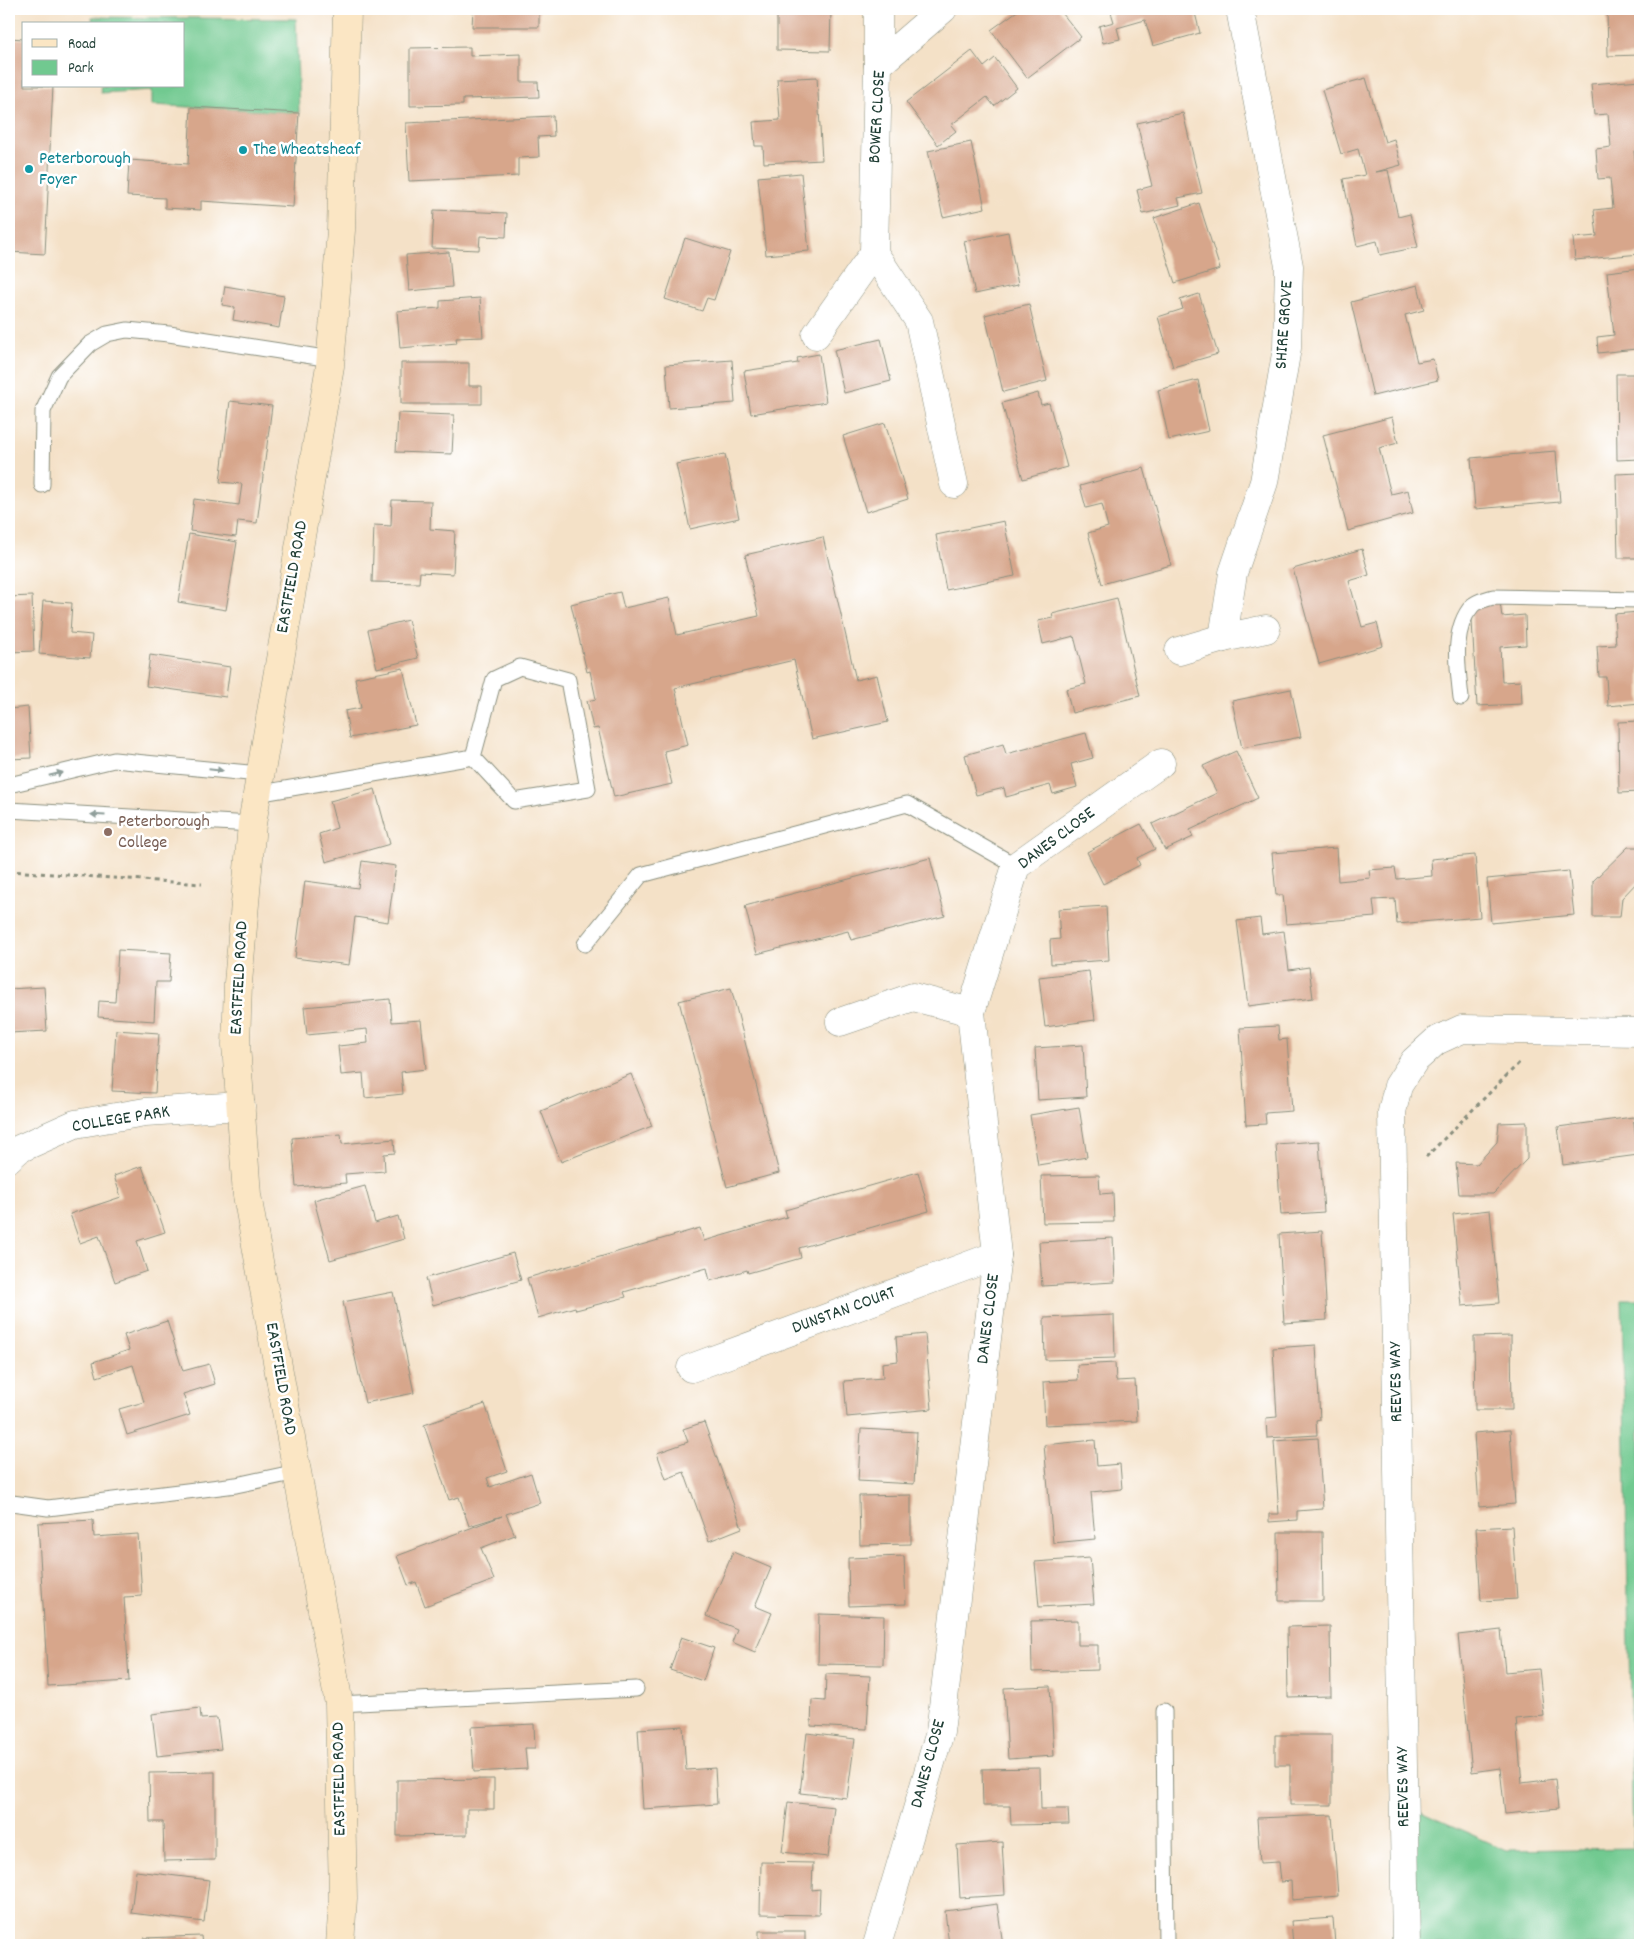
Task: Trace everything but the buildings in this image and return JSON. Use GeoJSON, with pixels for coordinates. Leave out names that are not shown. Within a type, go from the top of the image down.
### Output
{"type":"FeatureCollection","features":[{"type":"Feature","properties":{"kind":"street","name":"EASTFIELD ROAD"},"geometry":{"type":"LineString","coordinates":[[340,1945],[343,1898],[339,1704],[247,1195],[236,1045],[238,982],[257,784],[331,359],[341,230],[347,9]]}},
{"type":"Feature","properties":{"kind":"street"},"geometry":{"type":"LineString","coordinates":[[878,9],[878,64]]}},
{"type":"Feature","properties":{"kind":"street","name":"BOWER CLOSE"},"geometry":{"type":"LineString","coordinates":[[874,253],[878,64],[943,9]]}},
{"type":"Feature","properties":{"kind":"street","name":"SHIRE GROVE"},"geometry":{"type":"LineString","coordinates":[[1223,638],[1233,573],[1264,482],[1287,348],[1289,266],[1240,9]]}},
{"type":"Feature","properties":{"kind":"street"},"geometry":{"type":"LineString","coordinates":[[816,335],[874,253],[919,321],[954,484]]}},
{"type":"Feature","properties":{"kind":"street"},"geometry":{"type":"LineString","coordinates":[[1179,651],[1223,638],[1266,629]]}},
{"type":"Feature","properties":{"kind":"street","name":"DANES CLOSE"},"geometry":{"type":"LineString","coordinates":[[877,1945],[940,1732],[997,1255],[972,1012],[1016,866],[1161,763]]}},
{"type":"Feature","properties":{"kind":"street"},"geometry":{"type":"LineString","coordinates":[[840,1022],[912,997],[972,1012]]}},
{"type":"Feature","properties":{"kind":"street","name":"REEVES WAY"},"geometry":{"type":"LineString","coordinates":[[1406,1945],[1392,1112],[1398,1086],[1414,1061],[1436,1041],[1462,1029],[1640,1032]]}},
{"type":"Feature","properties":{"kind":"street","name":"COLLEGE PARK"},"geometry":{"type":"LineString","coordinates":[[9,1158],[19,1149],[75,1124],[145,1112],[240,1106]]}},
{"type":"Feature","properties":{"kind":"street","name":"DUNSTAN COURT"},"geometry":{"type":"LineString","coordinates":[[691,1368],[997,1255]]}},
{"type":"Feature","properties":{"kind":"lane"},"geometry":{"type":"LineString","coordinates":[[42,485],[43,411],[59,376],[90,344],[108,334],[127,330],[168,334],[331,359]]}},
{"type":"Feature","properties":{"kind":"lane"},"geometry":{"type":"LineString","coordinates":[[1461,698],[1457,662],[1461,625],[1472,605],[1493,597],[1640,600]]}},
{"type":"Feature","properties":{"kind":"lane"},"geometry":{"type":"LineString","coordinates":[[520,667],[568,680],[588,789],[514,801],[473,757],[494,679],[520,667]]}},
{"type":"Feature","properties":{"kind":"lane"},"geometry":{"type":"LineString","coordinates":[[9,786],[114,760],[257,784],[473,757]]}},
{"type":"Feature","properties":{"kind":"lane"},"geometry":{"type":"LineString","coordinates":[[585,944],[641,874],[908,804],[1016,866]]}},
{"type":"Feature","properties":{"kind":"lane"},"geometry":{"type":"LineString","coordinates":[[9,810],[252,824]]}},
{"type":"Feature","properties":{"kind":"lane"},"geometry":{"type":"LineString","coordinates":[[12,1503],[48,1508],[236,1485],[297,1472]]}},
{"type":"Feature","properties":{"kind":"lane"},"geometry":{"type":"LineString","coordinates":[[339,1704],[636,1688]]}},
{"type":"Feature","properties":{"kind":"lane"},"geometry":{"type":"LineString","coordinates":[[1164,1711],[1166,1945]]}},
{"type":"Feature","properties":{"kind":"path"},"geometry":{"type":"LineString","coordinates":[[9,871],[202,884]]}},
{"type":"Feature","properties":{"kind":"path"},"geometry":{"type":"LineString","coordinates":[[1394,1165],[1418,1164],[1524,1058],[1523,1030]]}},
{"type":"Feature","properties":{"kind":"green space"},"geometry":{"type":"Polygon","coordinates":[[[92,17],[296,19],[299,113],[152,105],[152,90],[101,93],[100,88],[185,88],[185,22],[93,22],[92,17]]]}},
{"type":"Feature","properties":{"kind":"green space"},"geometry":{"type":"Polygon","coordinates":[[[1622,1299],[1640,1299],[1640,1945],[1412,1945],[1408,1806],[1506,1850],[1633,1848],[1622,1299]]]}},
{"type":"Feature","properties":{"kind":"place","name":"The Wheatsheaf"},"geometry":{"type":"Point","coordinates":[243,150]}},
{"type":"Feature","properties":{"kind":"place","name":"Peterborough Foyer"},"geometry":{"type":"Point","coordinates":[29,169]}},
{"type":"Feature","properties":{"kind":"place","name":"Peterborough College"},"geometry":{"type":"Point","coordinates":[108,832]}}]}
